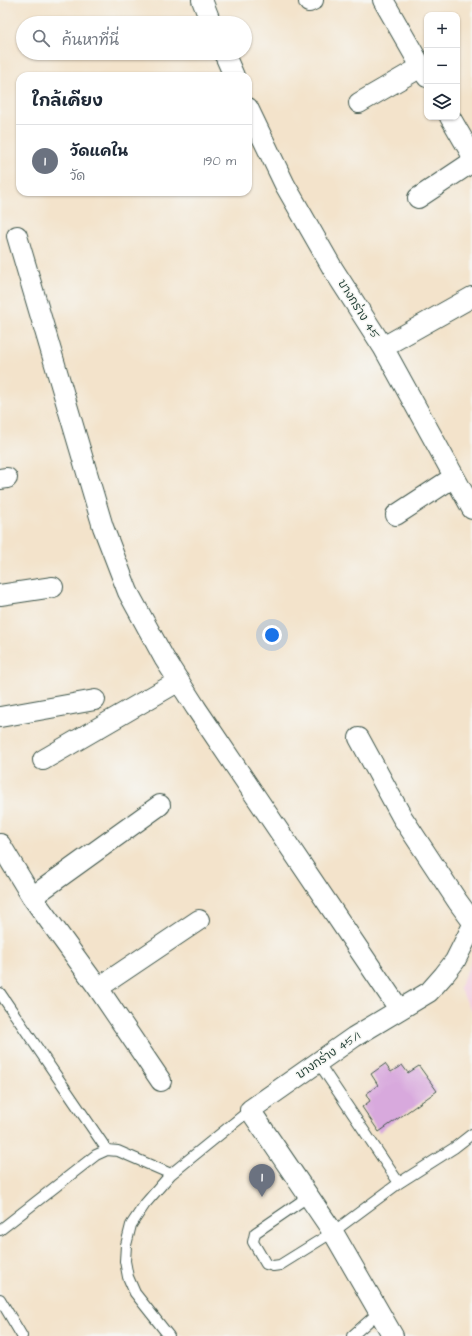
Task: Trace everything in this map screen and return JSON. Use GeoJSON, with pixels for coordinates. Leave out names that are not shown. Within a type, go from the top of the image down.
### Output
{"type":"FeatureCollection","features":[{"type":"Feature","properties":{"kind":"street"},"geometry":{"type":"LineString","coordinates":[[202,0],[208,16]]}},
{"type":"Feature","properties":{"kind":"street"},"geometry":{"type":"LineString","coordinates":[[359,103],[424,72],[382,0]]}},
{"type":"Feature","properties":{"kind":"street"},"geometry":{"type":"LineString","coordinates":[[227,60],[232,72]]}},
{"type":"Feature","properties":{"kind":"street","name":"บางกร่าง 45"},"geometry":{"type":"LineString","coordinates":[[252,116],[285,185],[334,269],[383,347],[472,509]]}},
{"type":"Feature","properties":{"kind":"street"},"geometry":{"type":"LineString","coordinates":[[452,120],[472,155]]}},
{"type":"Feature","properties":{"kind":"street"},"geometry":{"type":"LineString","coordinates":[[418,198],[472,162]]}},
{"type":"Feature","properties":{"kind":"street"},"geometry":{"type":"LineString","coordinates":[[18,236],[103,527],[128,592],[164,658],[204,721],[400,1009]]}},
{"type":"Feature","properties":{"kind":"street"},"geometry":{"type":"LineString","coordinates":[[383,347],[472,297]]}},
{"type":"Feature","properties":{"kind":"street"},"geometry":{"type":"LineString","coordinates":[[396,515],[454,477]]}},
{"type":"Feature","properties":{"kind":"street"},"geometry":{"type":"LineString","coordinates":[[0,594],[53,587]]}},
{"type":"Feature","properties":{"kind":"street"},"geometry":{"type":"LineString","coordinates":[[43,760],[179,681]]}},
{"type":"Feature","properties":{"kind":"street"},"geometry":{"type":"LineString","coordinates":[[0,717],[95,700]]}},
{"type":"Feature","properties":{"kind":"street"},"geometry":{"type":"LineString","coordinates":[[359,738],[402,817],[472,921]]}},
{"type":"Feature","properties":{"kind":"street"},"geometry":{"type":"LineString","coordinates":[[32,897],[160,805]]}},
{"type":"Feature","properties":{"kind":"street"},"geometry":{"type":"LineString","coordinates":[[0,844],[32,897],[98,988],[161,1081]]}},
{"type":"Feature","properties":{"kind":"street"},"geometry":{"type":"LineString","coordinates":[[98,988],[199,920]]}},
{"type":"Feature","properties":{"kind":"street","name":"บางกร่าง 45/1"},"geometry":{"type":"LineString","coordinates":[[250,1110],[354,1037],[428,992],[444,975],[455,960],[472,927]]}},
{"type":"Feature","properties":{"kind":"street"},"geometry":{"type":"LineString","coordinates":[[250,1110],[333,1232],[393,1336]]}},
{"type":"Feature","properties":{"kind":"lane"},"geometry":{"type":"LineString","coordinates":[[0,993],[107,1150]]}},
{"type":"Feature","properties":{"kind":"lane"},"geometry":{"type":"LineString","coordinates":[[318,1062],[399,1183]]}},
{"type":"Feature","properties":{"kind":"lane","name":"บางกร่าง 45/1"},"geometry":{"type":"LineString","coordinates":[[169,1336],[135,1293],[128,1277],[125,1261],[126,1245],[131,1225],[145,1204],[171,1174],[250,1110]]}},
{"type":"Feature","properties":{"kind":"lane"},"geometry":{"type":"LineString","coordinates":[[309,1196],[255,1233],[253,1242],[266,1264],[273,1266],[280,1265],[333,1232],[399,1183],[454,1148],[472,1134]]}},
{"type":"Feature","properties":{"kind":"lane"},"geometry":{"type":"LineString","coordinates":[[0,1230],[96,1155],[107,1150],[118,1151],[171,1174]]}},
{"type":"Feature","properties":{"kind":"lane"},"geometry":{"type":"LineString","coordinates":[[0,1299],[22,1336]]}},
{"type":"Feature","properties":{"kind":"lane"},"geometry":{"type":"LineString","coordinates":[[352,1336],[379,1312]]}},
{"type":"Feature","properties":{"kind":"shaded area"},"geometry":{"type":"Polygon","coordinates":[[[472,960],[472,1011],[459,988],[472,960]]]}},
{"type":"Feature","properties":{"kind":"building"},"geometry":{"type":"Polygon","coordinates":[[[385,1064],[391,1072],[402,1065],[408,1073],[419,1066],[437,1091],[379,1132],[362,1107],[370,1101],[366,1094],[378,1085],[371,1074],[385,1064]]]}},
{"type":"Feature","properties":{"kind":"place","name":"วัดแคใน"},"geometry":{"type":"Point","coordinates":[262,1197]}}]}
